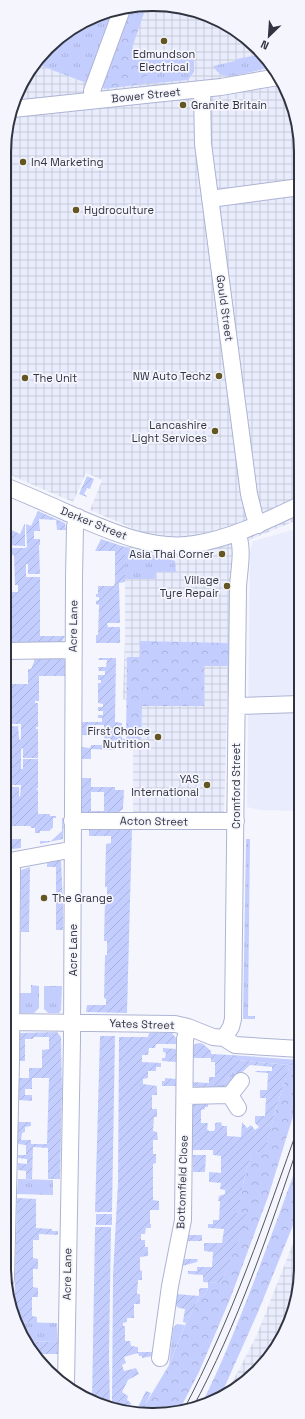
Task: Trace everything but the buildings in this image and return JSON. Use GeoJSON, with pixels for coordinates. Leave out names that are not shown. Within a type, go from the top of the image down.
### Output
{"type":"FeatureCollection","features":[{"type":"Feature","properties":{"kind":"street"},"geometry":{"type":"LineString","coordinates":[[93,100],[92,91],[119,15]]}},
{"type":"Feature","properties":{"kind":"street","name":"Bower Street"},"geometry":{"type":"LineString","coordinates":[[19,108],[202,89],[253,82],[272,77]]}},
{"type":"Feature","properties":{"kind":"street","name":"Gould Street"},"geometry":{"type":"LineString","coordinates":[[202,89],[203,144],[210,199],[249,494],[258,525]]}},
{"type":"Feature","properties":{"kind":"street"},"geometry":{"type":"LineString","coordinates":[[210,199],[294,188]]}},
{"type":"Feature","properties":{"kind":"street","name":"Derker Street"},"geometry":{"type":"LineString","coordinates":[[11,489],[119,534],[154,544],[175,546],[194,544],[237,533],[294,508]]}},
{"type":"Feature","properties":{"kind":"street","name":"Acre Lane"},"geometry":{"type":"LineString","coordinates":[[66,1379],[72,1023],[73,650],[75,526],[78,517]]}},
{"type":"Feature","properties":{"kind":"street","name":"Cromford Street"},"geometry":{"type":"LineString","coordinates":[[224,1038],[231,1027],[233,1019],[238,587],[240,540],[237,533]]}},
{"type":"Feature","properties":{"kind":"street"},"geometry":{"type":"LineString","coordinates":[[11,651],[73,650]]}},
{"type":"Feature","properties":{"kind":"street"},"geometry":{"type":"LineString","coordinates":[[237,706],[294,704]]}},
{"type":"Feature","properties":{"kind":"street","name":"Acton Street"},"geometry":{"type":"LineString","coordinates":[[72,821],[236,821]]}},
{"type":"Feature","properties":{"kind":"street"},"geometry":{"type":"LineString","coordinates":[[11,861],[64,851],[72,851]]}},
{"type":"Feature","properties":{"kind":"street"},"geometry":{"type":"LineString","coordinates":[[11,868],[11,900]]}},
{"type":"Feature","properties":{"kind":"street","name":"Yates Street"},"geometry":{"type":"LineString","coordinates":[[11,1022],[168,1024],[188,1027],[212,1037],[224,1038],[235,1045],[294,1049]]}},
{"type":"Feature","properties":{"kind":"street","name":"Bottomfield Close"},"geometry":{"type":"LineString","coordinates":[[160,1358],[172,1315],[183,1220],[186,1039],[188,1027]]}},
{"type":"Feature","properties":{"kind":"street"},"geometry":{"type":"LineString","coordinates":[[185,1096],[234,1101],[241,1081]]}},
{"type":"Feature","properties":{"kind":"shaded area"},"geometry":{"type":"Polygon","coordinates":[[[143,11],[171,12],[207,22],[239,40],[249,49],[249,56],[256,56],[275,82],[283,98],[289,116],[294,143],[294,521],[232,547],[224,815],[133,814],[133,749],[138,748],[139,704],[123,699],[125,547],[132,528],[90,510],[102,480],[86,473],[73,502],[11,476],[11,143],[16,116],[22,98],[40,66],[89,84],[129,13],[143,11]]]}},
{"type":"Feature","properties":{"kind":"shaded area"},"geometry":{"type":"Polygon","coordinates":[[[294,530],[294,811],[260,810],[247,807],[250,552],[253,541],[294,530]]]}},
{"type":"Feature","properties":{"kind":"shaded area"},"geometry":{"type":"Polygon","coordinates":[[[294,1240],[293,1285],[283,1321],[265,1353],[253,1367],[231,1384],[256,1337],[294,1240]]]}},
{"type":"Feature","properties":{"kind":"green space"},"geometry":{"type":"Polygon","coordinates":[[[145,11],[132,48],[154,56],[144,84],[104,89],[102,86],[128,13],[145,11]]]}},
{"type":"Feature","properties":{"kind":"green space"},"geometry":{"type":"Polygon","coordinates":[[[111,18],[89,84],[40,66],[52,52],[66,40],[98,22],[111,18]]]}},
{"type":"Feature","properties":{"kind":"green space"},"geometry":{"type":"Polygon","coordinates":[[[186,50],[194,58],[194,72],[188,80],[144,84],[154,56],[162,59],[164,52],[183,59],[186,50]]]}},
{"type":"Feature","properties":{"kind":"green space"},"geometry":{"type":"Polygon","coordinates":[[[256,56],[266,68],[239,75],[226,76],[219,73],[213,66],[235,61],[237,59],[256,56]]]}},
{"type":"Feature","properties":{"kind":"green space"},"geometry":{"type":"Polygon","coordinates":[[[87,476],[94,479],[90,489],[87,488],[84,494],[87,497],[79,494],[87,476]]]}},
{"type":"Feature","properties":{"kind":"green space"},"geometry":{"type":"Polygon","coordinates":[[[38,511],[65,523],[66,530],[57,530],[56,520],[39,519],[40,531],[34,531],[34,539],[40,539],[40,574],[28,574],[28,564],[26,564],[26,577],[40,577],[40,636],[65,636],[62,642],[11,645],[11,592],[18,592],[18,585],[15,585],[14,555],[11,555],[11,548],[27,547],[26,524],[31,526],[38,511]]]}},
{"type":"Feature","properties":{"kind":"green space"},"geometry":{"type":"Polygon","coordinates":[[[25,523],[25,546],[11,545],[11,530],[20,534],[25,523]]]}},
{"type":"Feature","properties":{"kind":"green space"},"geometry":{"type":"Polygon","coordinates":[[[101,539],[125,547],[125,582],[119,583],[120,623],[107,623],[108,627],[120,627],[120,643],[96,643],[96,635],[98,635],[99,605],[96,604],[96,601],[99,600],[99,597],[96,597],[96,594],[98,594],[98,586],[114,586],[115,582],[115,551],[95,551],[101,539]]]}},
{"type":"Feature","properties":{"kind":"green space"},"geometry":{"type":"Polygon","coordinates":[[[125,547],[151,556],[171,558],[175,561],[176,572],[156,572],[156,579],[125,579],[125,547]]]}},
{"type":"Feature","properties":{"kind":"green space"},"geometry":{"type":"Polygon","coordinates":[[[140,641],[229,643],[228,666],[204,666],[204,706],[142,706],[141,739],[126,739],[127,657],[140,657],[140,641]]]}},
{"type":"Feature","properties":{"kind":"green space"},"geometry":{"type":"Polygon","coordinates":[[[34,658],[62,658],[65,660],[65,676],[39,676],[39,701],[35,701],[35,703],[38,703],[38,727],[36,727],[36,729],[38,729],[38,758],[23,758],[23,748],[21,749],[21,769],[23,769],[23,759],[38,759],[38,788],[36,789],[38,790],[38,814],[50,814],[50,816],[56,816],[56,818],[53,818],[53,827],[49,831],[40,831],[40,833],[35,833],[35,828],[31,828],[30,826],[12,826],[11,838],[11,787],[19,787],[20,797],[21,785],[11,785],[11,727],[18,726],[19,739],[21,740],[21,724],[11,724],[11,684],[28,684],[28,669],[31,669],[34,658]]]}},
{"type":"Feature","properties":{"kind":"green space"},"geometry":{"type":"Polygon","coordinates":[[[99,658],[116,658],[115,722],[122,723],[122,739],[136,739],[136,748],[116,747],[115,750],[91,749],[91,759],[82,759],[82,747],[90,748],[91,745],[108,745],[108,740],[104,740],[104,725],[91,725],[91,735],[82,735],[82,722],[102,722],[102,718],[98,718],[98,715],[103,715],[103,711],[98,711],[98,707],[103,707],[103,704],[98,703],[98,683],[101,683],[101,680],[98,680],[98,675],[105,675],[105,671],[99,671],[98,667],[106,667],[107,660],[98,660],[99,658]]]}},
{"type":"Feature","properties":{"kind":"green space"},"geometry":{"type":"Polygon","coordinates":[[[82,778],[91,778],[91,787],[115,787],[115,790],[124,790],[123,809],[109,814],[82,813],[82,778]],[[91,792],[91,811],[104,811],[104,792],[91,792]]]}},
{"type":"Feature","properties":{"kind":"green space"},"geometry":{"type":"Polygon","coordinates":[[[62,818],[64,818],[63,839],[40,844],[40,841],[51,841],[62,831],[62,818]]]}},
{"type":"Feature","properties":{"kind":"green space"},"geometry":{"type":"Polygon","coordinates":[[[132,828],[127,1013],[86,1012],[87,1005],[106,1005],[106,999],[104,998],[105,955],[107,955],[107,941],[104,941],[105,898],[107,897],[107,887],[105,887],[106,844],[111,843],[111,836],[89,836],[89,829],[132,828]]]}},
{"type":"Feature","properties":{"kind":"green space"},"geometry":{"type":"Polygon","coordinates":[[[12,839],[21,839],[21,848],[12,849],[12,839]]]}},
{"type":"Feature","properties":{"kind":"green space"},"geometry":{"type":"Polygon","coordinates":[[[246,839],[250,839],[248,1016],[255,1016],[255,1019],[243,1019],[246,839]]]}},
{"type":"Feature","properties":{"kind":"green space"},"geometry":{"type":"Polygon","coordinates":[[[61,860],[63,930],[56,930],[56,867],[47,867],[47,863],[61,860]]]}},
{"type":"Feature","properties":{"kind":"green space"},"geometry":{"type":"Polygon","coordinates":[[[30,867],[29,932],[21,932],[21,870],[30,867]]]}},
{"type":"Feature","properties":{"kind":"green space"},"geometry":{"type":"Polygon","coordinates":[[[31,985],[39,986],[39,1008],[34,1013],[19,1013],[20,993],[31,993],[31,985]]]}},
{"type":"Feature","properties":{"kind":"green space"},"geometry":{"type":"Polygon","coordinates":[[[44,986],[62,986],[61,1010],[59,1013],[48,1013],[44,1009],[44,986]]]}},
{"type":"Feature","properties":{"kind":"green space"},"geometry":{"type":"Polygon","coordinates":[[[57,1032],[61,1037],[62,1090],[60,1179],[48,1179],[48,1148],[33,1147],[32,1179],[26,1179],[26,1171],[18,1170],[18,1163],[27,1164],[27,1159],[18,1158],[18,1155],[26,1155],[26,1145],[18,1144],[18,1122],[31,1122],[31,1126],[25,1127],[25,1132],[22,1133],[21,1140],[31,1140],[31,1144],[47,1144],[49,1078],[32,1078],[32,1089],[25,1089],[25,1095],[32,1095],[32,1101],[19,1100],[19,1078],[29,1078],[29,1068],[42,1068],[42,1050],[49,1049],[49,1037],[34,1037],[33,1039],[25,1039],[25,1061],[19,1061],[19,1033],[57,1032]]]}},
{"type":"Feature","properties":{"kind":"green space"},"geometry":{"type":"Polygon","coordinates":[[[149,1033],[172,1033],[176,1038],[176,1044],[156,1044],[155,1048],[149,1048],[148,1055],[142,1055],[142,1062],[161,1063],[161,1067],[156,1067],[156,1071],[148,1071],[148,1078],[143,1079],[143,1084],[157,1086],[157,1095],[152,1095],[152,1109],[157,1109],[157,1117],[154,1117],[153,1131],[157,1132],[158,1140],[153,1140],[153,1154],[156,1154],[156,1163],[153,1164],[153,1200],[159,1201],[159,1210],[150,1210],[151,1228],[146,1228],[145,1234],[141,1234],[141,1240],[145,1240],[145,1247],[148,1247],[148,1256],[140,1257],[142,1280],[138,1280],[137,1294],[140,1294],[140,1304],[134,1304],[134,1318],[127,1318],[127,1322],[123,1323],[123,1326],[125,1326],[125,1341],[130,1341],[131,1346],[138,1347],[138,1352],[153,1352],[153,1356],[142,1358],[142,1356],[139,1356],[138,1353],[124,1357],[126,1363],[122,1365],[124,1371],[136,1368],[139,1374],[128,1380],[122,1392],[128,1396],[127,1400],[131,1403],[131,1406],[112,1402],[113,1275],[118,1182],[119,1037],[148,1037],[149,1033]]]}},
{"type":"Feature","properties":{"kind":"green space"},"geometry":{"type":"Polygon","coordinates":[[[100,1036],[115,1036],[112,1212],[95,1212],[100,1036]]]}},
{"type":"Feature","properties":{"kind":"green space"},"geometry":{"type":"Polygon","coordinates":[[[200,1043],[211,1051],[211,1054],[230,1055],[236,1060],[290,1065],[276,1108],[265,1152],[252,1152],[244,1179],[240,1202],[237,1202],[237,1213],[249,1214],[221,1283],[203,1282],[203,1275],[188,1274],[188,1271],[197,1271],[197,1267],[212,1267],[213,1252],[204,1251],[204,1243],[222,1243],[224,1229],[208,1228],[208,1224],[213,1224],[213,1220],[219,1220],[219,1196],[225,1194],[225,1190],[220,1189],[221,1183],[209,1182],[209,1172],[221,1173],[221,1156],[213,1155],[213,1150],[192,1150],[193,1105],[195,1103],[208,1102],[208,1107],[201,1110],[201,1123],[208,1123],[207,1129],[209,1131],[214,1131],[215,1123],[221,1122],[222,1126],[227,1126],[227,1136],[241,1137],[242,1122],[247,1128],[251,1125],[255,1130],[259,1127],[255,1123],[255,1116],[265,1116],[266,1098],[260,1098],[260,1090],[267,1090],[268,1073],[255,1071],[272,1071],[272,1067],[250,1065],[238,1076],[233,1071],[223,1085],[209,1086],[209,1088],[195,1087],[192,1082],[209,1083],[209,1077],[215,1077],[215,1062],[211,1062],[211,1058],[193,1058],[193,1048],[195,1044],[200,1043]]]}},
{"type":"Feature","properties":{"kind":"green space"},"geometry":{"type":"Polygon","coordinates":[[[163,1048],[177,1049],[176,1062],[162,1061],[162,1058],[165,1058],[166,1053],[163,1052],[163,1048]]]}},
{"type":"Feature","properties":{"kind":"green space"},"geometry":{"type":"Polygon","coordinates":[[[230,1055],[294,1060],[294,1066],[290,1065],[236,1060],[230,1055]]]}},
{"type":"Feature","properties":{"kind":"green space"},"geometry":{"type":"Polygon","coordinates":[[[290,1065],[294,1066],[294,1113],[268,1197],[230,1299],[199,1372],[182,1404],[162,1408],[150,1408],[145,1405],[169,1365],[186,1323],[200,1296],[203,1297],[208,1288],[208,1282],[221,1283],[248,1215],[237,1214],[237,1202],[240,1201],[244,1179],[252,1151],[265,1151],[276,1108],[290,1065]]]}},
{"type":"Feature","properties":{"kind":"green space"},"geometry":{"type":"Polygon","coordinates":[[[233,1071],[238,1076],[225,1089],[205,1088],[209,1085],[223,1085],[233,1071]]]}},
{"type":"Feature","properties":{"kind":"green space"},"geometry":{"type":"Polygon","coordinates":[[[165,1078],[176,1079],[176,1086],[162,1086],[162,1081],[165,1081],[165,1078]]]}},
{"type":"Feature","properties":{"kind":"green space"},"geometry":{"type":"Polygon","coordinates":[[[193,1155],[206,1155],[205,1172],[193,1172],[193,1155]]]}},
{"type":"Feature","properties":{"kind":"green space"},"geometry":{"type":"Polygon","coordinates":[[[294,1173],[294,1223],[258,1312],[224,1388],[204,1398],[241,1315],[294,1173]]]}},
{"type":"Feature","properties":{"kind":"green space"},"geometry":{"type":"Polygon","coordinates":[[[18,1179],[53,1180],[53,1195],[17,1194],[18,1179]]]}},
{"type":"Feature","properties":{"kind":"green space"},"geometry":{"type":"Polygon","coordinates":[[[17,1198],[36,1199],[36,1228],[58,1231],[58,1235],[39,1234],[39,1240],[33,1240],[33,1258],[38,1259],[38,1269],[33,1269],[33,1287],[38,1288],[38,1297],[32,1297],[32,1316],[37,1317],[37,1323],[23,1322],[15,1296],[17,1198]]]}},
{"type":"Feature","properties":{"kind":"green space"},"geometry":{"type":"Polygon","coordinates":[[[96,1214],[112,1214],[112,1225],[96,1225],[96,1214]]]}},
{"type":"Feature","properties":{"kind":"green space"},"geometry":{"type":"Polygon","coordinates":[[[95,1227],[111,1227],[110,1401],[92,1394],[95,1227]]]}},
{"type":"Feature","properties":{"kind":"green space"},"geometry":{"type":"Polygon","coordinates":[[[188,1235],[202,1235],[202,1241],[187,1241],[188,1235]]]}},
{"type":"Feature","properties":{"kind":"green space"},"geometry":{"type":"Polygon","coordinates":[[[184,1259],[198,1259],[197,1262],[182,1266],[184,1259]]]}},
{"type":"Feature","properties":{"kind":"green space"},"geometry":{"type":"Polygon","coordinates":[[[208,1288],[203,1297],[200,1296],[186,1323],[183,1322],[185,1309],[179,1308],[175,1305],[177,1294],[199,1296],[199,1289],[208,1288]]]}},
{"type":"Feature","properties":{"kind":"green space"},"geometry":{"type":"Polygon","coordinates":[[[23,1322],[57,1323],[58,1342],[33,1341],[23,1322]]]}},
{"type":"Feature","properties":{"kind":"green space"},"geometry":{"type":"Polygon","coordinates":[[[177,1324],[185,1325],[169,1365],[173,1328],[177,1324]]]}},
{"type":"Feature","properties":{"kind":"green space"},"geometry":{"type":"Polygon","coordinates":[[[33,1341],[58,1342],[58,1354],[41,1354],[33,1341]]]}},
{"type":"Feature","properties":{"kind":"green space"},"geometry":{"type":"Polygon","coordinates":[[[146,1391],[151,1393],[145,1405],[150,1408],[138,1407],[146,1391]]]}},
{"type":"Feature","properties":{"kind":"tram line"},"geometry":{"type":"LineString","coordinates":[[187,1403],[217,1341],[247,1269],[294,1139]]}},
{"type":"Feature","properties":{"kind":"tram line"},"geometry":{"type":"LineString","coordinates":[[197,1400],[224,1344],[252,1277],[294,1158]]}},
{"type":"Feature","properties":{"kind":"place","name":"Edmundson Electrical"},"geometry":{"type":"Point","coordinates":[164,41]}},
{"type":"Feature","properties":{"kind":"place","name":"Granite Britain"},"geometry":{"type":"Point","coordinates":[183,105]}},
{"type":"Feature","properties":{"kind":"place","name":"In4 Marketing"},"geometry":{"type":"Point","coordinates":[23,162]}},
{"type":"Feature","properties":{"kind":"place","name":"Hydroculture"},"geometry":{"type":"Point","coordinates":[76,210]}},
{"type":"Feature","properties":{"kind":"place","name":"NW Auto Techz"},"geometry":{"type":"Point","coordinates":[219,376]}},
{"type":"Feature","properties":{"kind":"place","name":"The Unit"},"geometry":{"type":"Point","coordinates":[25,378]}},
{"type":"Feature","properties":{"kind":"place","name":"Lancashire Light Services"},"geometry":{"type":"Point","coordinates":[215,431]}},
{"type":"Feature","properties":{"kind":"place","name":"Asia Thai Corner"},"geometry":{"type":"Point","coordinates":[222,554]}},
{"type":"Feature","properties":{"kind":"place","name":"Village Tyre Repair"},"geometry":{"type":"Point","coordinates":[227,586]}},
{"type":"Feature","properties":{"kind":"place","name":"First Choice Nutrition"},"geometry":{"type":"Point","coordinates":[158,737]}},
{"type":"Feature","properties":{"kind":"place","name":"YAS International"},"geometry":{"type":"Point","coordinates":[207,785]}},
{"type":"Feature","properties":{"kind":"place","name":"The Grange"},"geometry":{"type":"Point","coordinates":[44,898]}}]}
